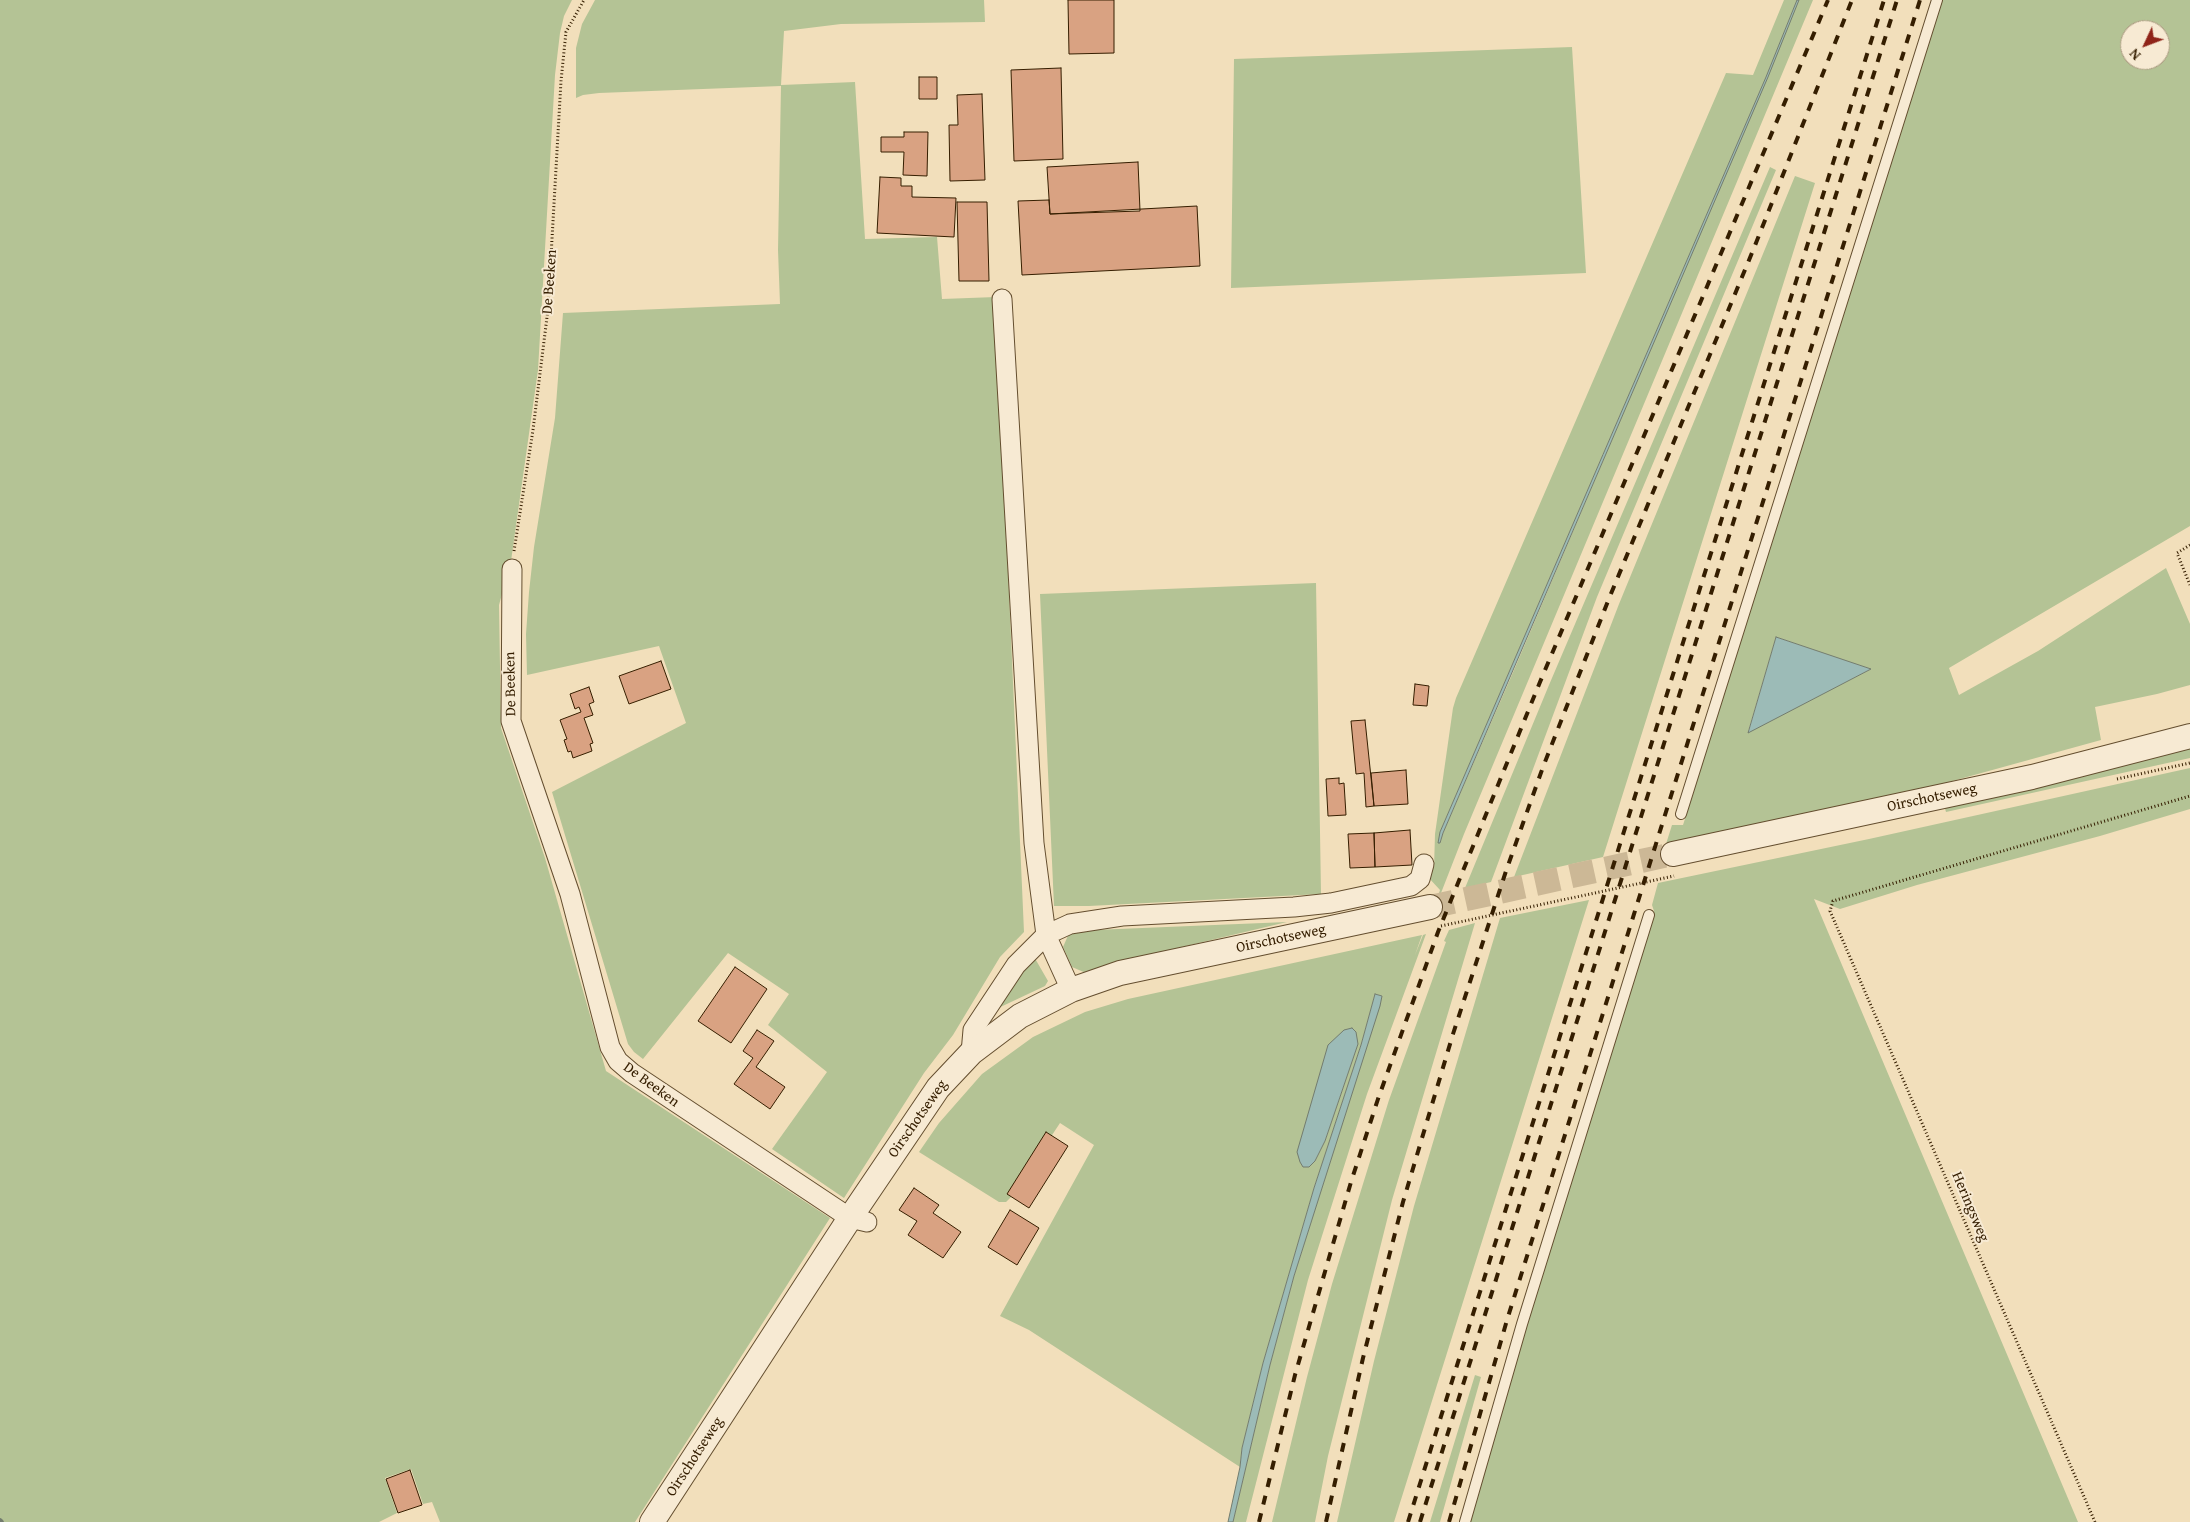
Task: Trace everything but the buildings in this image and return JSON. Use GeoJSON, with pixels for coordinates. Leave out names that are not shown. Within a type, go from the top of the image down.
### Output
{"type":"FeatureCollection","features":[{"type":"Feature","properties":{"kind":"street"},"geometry":{"type":"LineString","coordinates":[[1002,299],[1034,843],[1046,935],[1070,990]]}},
{"type":"Feature","properties":{"kind":"street","name":"De Beeken"},"geometry":{"type":"LineString","coordinates":[[512,569],[510,721],[570,894],[610,1047],[618,1061],[632,1073],[859,1220]]}},
{"type":"Feature","properties":{"kind":"street","name":"Oirschotseweg"},"geometry":{"type":"LineString","coordinates":[[1677,864],[2032,777],[2190,736]]}},
{"type":"Feature","properties":{"kind":"street"},"geometry":{"type":"LineString","coordinates":[[970,1053],[973,1030],[1016,964],[1046,935],[1070,924],[1096,919],[1294,907],[1356,898],[1406,888],[1416,883],[1423,873],[1424,864]]}},
{"type":"Feature","properties":{"kind":"street","name":"Oirschotseweg"},"geometry":{"type":"LineString","coordinates":[[652,1522],[859,1220],[938,1088],[970,1053],[1020,1016],[1070,990],[1120,973],[1431,917]]}},
{"type":"Feature","properties":{"kind":"lane"},"geometry":{"type":"LineString","coordinates":[[1682,814],[1936,0]]}},
{"type":"Feature","properties":{"kind":"lane"},"geometry":{"type":"LineString","coordinates":[[1465,1522],[1522,1324],[1649,915]]}},
{"type":"Feature","properties":{"kind":"path","name":"De Beeken"},"geometry":{"type":"LineString","coordinates":[[512,569],[533,430],[548,309],[561,81],[566,32],[584,0]]}},
{"type":"Feature","properties":{"kind":"path"},"geometry":{"type":"LineString","coordinates":[[2190,545],[2177,553],[2190,585]]}},
{"type":"Feature","properties":{"kind":"path"},"geometry":{"type":"LineString","coordinates":[[2112,780],[2190,763]]}},
{"type":"Feature","properties":{"kind":"path","name":"Heringsweg"},"geometry":{"type":"LineString","coordinates":[[2095,1522],[1830,911],[1832,901],[2190,796]]}},
{"type":"Feature","properties":{"kind":"path"},"geometry":{"type":"LineString","coordinates":[[1431,917],[1677,864]]}},
{"type":"Feature","properties":{"kind":"green space"},"geometry":{"type":"Polygon","coordinates":[[[0,0],[572,0],[564,16],[560,33],[555,75],[538,370],[511,561],[499,605],[501,728],[545,858],[606,1071],[830,1218],[635,1522],[440,1522],[432,1502],[423,1504],[411,1469],[385,1478],[397,1513],[379,1522],[0,1522],[0,0]]]}},
{"type":"Feature","properties":{"kind":"green space"},"geometry":{"type":"Polygon","coordinates":[[[595,0],[984,0],[985,22],[841,24],[784,31],[781,85],[855,82],[865,239],[937,237],[942,299],[996,297],[1024,932],[1000,957],[953,1035],[924,1073],[844,1198],[772,1149],[827,1072],[768,1025],[789,994],[728,953],[643,1059],[628,1044],[552,792],[686,723],[659,646],[527,675],[526,634],[529,592],[534,547],[555,418],[563,313],[780,304],[778,250],[781,86],[599,93],[576,98],[576,48],[582,24],[595,0]]]}},
{"type":"Feature","properties":{"kind":"green space"},"geometry":{"type":"Polygon","coordinates":[[[1784,0],[1797,0],[1766,77],[1440,832],[1440,843],[1799,0],[1813,0],[1441,893],[1439,893],[1440,890],[1428,877],[1428,868],[1434,868],[1435,834],[1456,698],[1726,73],[1753,75],[1784,0]]]}},
{"type":"Feature","properties":{"kind":"green space"},"geometry":{"type":"Polygon","coordinates":[[[1940,0],[2190,0],[2190,526],[1949,668],[1959,695],[2038,651],[2166,568],[2190,624],[2190,685],[2095,707],[2101,740],[1938,785],[1666,844],[1672,825],[1683,825],[1940,0]],[[1776,637],[1748,732],[1871,669],[1776,637]]]}},
{"type":"Feature","properties":{"kind":"green space"},"geometry":{"type":"Polygon","coordinates":[[[1572,47],[1586,273],[1231,288],[1234,59],[1572,47]]]}},
{"type":"Feature","properties":{"kind":"green space"},"geometry":{"type":"Polygon","coordinates":[[[1770,167],[1776,170],[1597,597],[1491,882],[1465,888],[1549,685],[1770,167]]]}},
{"type":"Feature","properties":{"kind":"green space"},"geometry":{"type":"Polygon","coordinates":[[[1795,176],[1815,183],[1603,857],[1514,877],[1619,604],[1795,176]]]}},
{"type":"Feature","properties":{"kind":"green space"},"geometry":{"type":"Polygon","coordinates":[[[1316,583],[1321,894],[1089,906],[1054,906],[1040,594],[1316,583]]]}},
{"type":"Feature","properties":{"kind":"green space"},"geometry":{"type":"Polygon","coordinates":[[[2190,745],[2190,758],[1946,812],[1944,805],[2190,745]]]}},
{"type":"Feature","properties":{"kind":"green space"},"geometry":{"type":"Polygon","coordinates":[[[2190,768],[2190,809],[2100,836],[1917,885],[1840,909],[1814,899],[2078,1522],[1468,1522],[1484,1461],[1654,911],[1652,905],[1658,883],[1869,839],[2190,768]]]}},
{"type":"Feature","properties":{"kind":"green space"},"geometry":{"type":"Polygon","coordinates":[[[1589,900],[1394,1522],[1337,1522],[1374,1361],[1414,1206],[1500,918],[1589,900]]]}},
{"type":"Feature","properties":{"kind":"green space"},"geometry":{"type":"Polygon","coordinates":[[[1287,922],[1144,956],[1086,973],[1072,967],[1063,947],[1070,931],[1287,922]]]}},
{"type":"Feature","properties":{"kind":"green space"},"geometry":{"type":"Polygon","coordinates":[[[1475,923],[1392,1200],[1328,1456],[1315,1522],[1272,1522],[1307,1377],[1332,1284],[1389,1100],[1449,930],[1475,923]]]}},
{"type":"Feature","properties":{"kind":"green space"},"geometry":{"type":"Polygon","coordinates":[[[1426,934],[1367,1094],[1308,1280],[1246,1522],[1233,1522],[1270,1365],[1294,1276],[1382,996],[1375,994],[1361,1045],[1314,1188],[1263,1363],[1242,1448],[1240,1467],[1029,1330],[1000,1316],[1094,1145],[1060,1123],[1006,1202],[999,1202],[919,1152],[939,1123],[982,1074],[1033,1037],[1085,1012],[1128,999],[1422,935],[1415,955],[1423,935],[1426,934]],[[1358,1044],[1315,1161],[1325,1141],[1358,1044]]]}},
{"type":"Feature","properties":{"kind":"green space"},"geometry":{"type":"Polygon","coordinates":[[[1033,955],[1048,981],[1045,986],[992,1011],[1033,955]]]}},
{"type":"Feature","properties":{"kind":"green space"},"geometry":{"type":"Polygon","coordinates":[[[1475,1375],[1481,1377],[1440,1522],[1430,1522],[1475,1375]]]}},
{"type":"Feature","properties":{"kind":"water"},"geometry":{"type":"Polygon","coordinates":[[[1797,0],[1799,0],[1768,77],[1440,843],[1438,843],[1440,832],[1766,77],[1797,0]]]}},
{"type":"Feature","properties":{"kind":"water"},"geometry":{"type":"Polygon","coordinates":[[[1776,637],[1871,669],[1748,733],[1776,637]]]}},
{"type":"Feature","properties":{"kind":"water"},"geometry":{"type":"Polygon","coordinates":[[[1375,994],[1382,996],[1380,1006],[1294,1276],[1270,1365],[1233,1522],[1228,1522],[1240,1467],[1242,1448],[1263,1363],[1314,1188],[1361,1045],[1375,994]]]}},
{"type":"Feature","properties":{"kind":"water"},"geometry":{"type":"Polygon","coordinates":[[[1352,1028],[1356,1032],[1358,1044],[1325,1141],[1315,1161],[1309,1167],[1303,1167],[1297,1152],[1328,1045],[1344,1030],[1352,1028]]]}},
{"type":"Feature","properties":{"kind":"tunnel"},"geometry":{"type":"LineString","coordinates":[[1430,907],[1673,854]]}},
{"type":"Feature","properties":{"kind":"railway"},"geometry":{"type":"LineString","coordinates":[[1259,1522],[1295,1375],[1351,1182],[1378,1099],[1438,932],[1540,682],[1828,0]]}},
{"type":"Feature","properties":{"kind":"railway"},"geometry":{"type":"LineString","coordinates":[[1326,1522],[1363,1358],[1403,1202],[1453,1034],[1506,871],[1543,767],[1608,601],[1754,248],[1852,0]]}},
{"type":"Feature","properties":{"kind":"railway"},"geometry":{"type":"LineString","coordinates":[[1408,1522],[1884,0]]}},
{"type":"Feature","properties":{"kind":"railway"},"geometry":{"type":"LineString","coordinates":[[1420,1522],[1897,0]]}},
{"type":"Feature","properties":{"kind":"railway"},"geometry":{"type":"LineString","coordinates":[[1449,1522],[1507,1320],[1920,0]]}}]}
